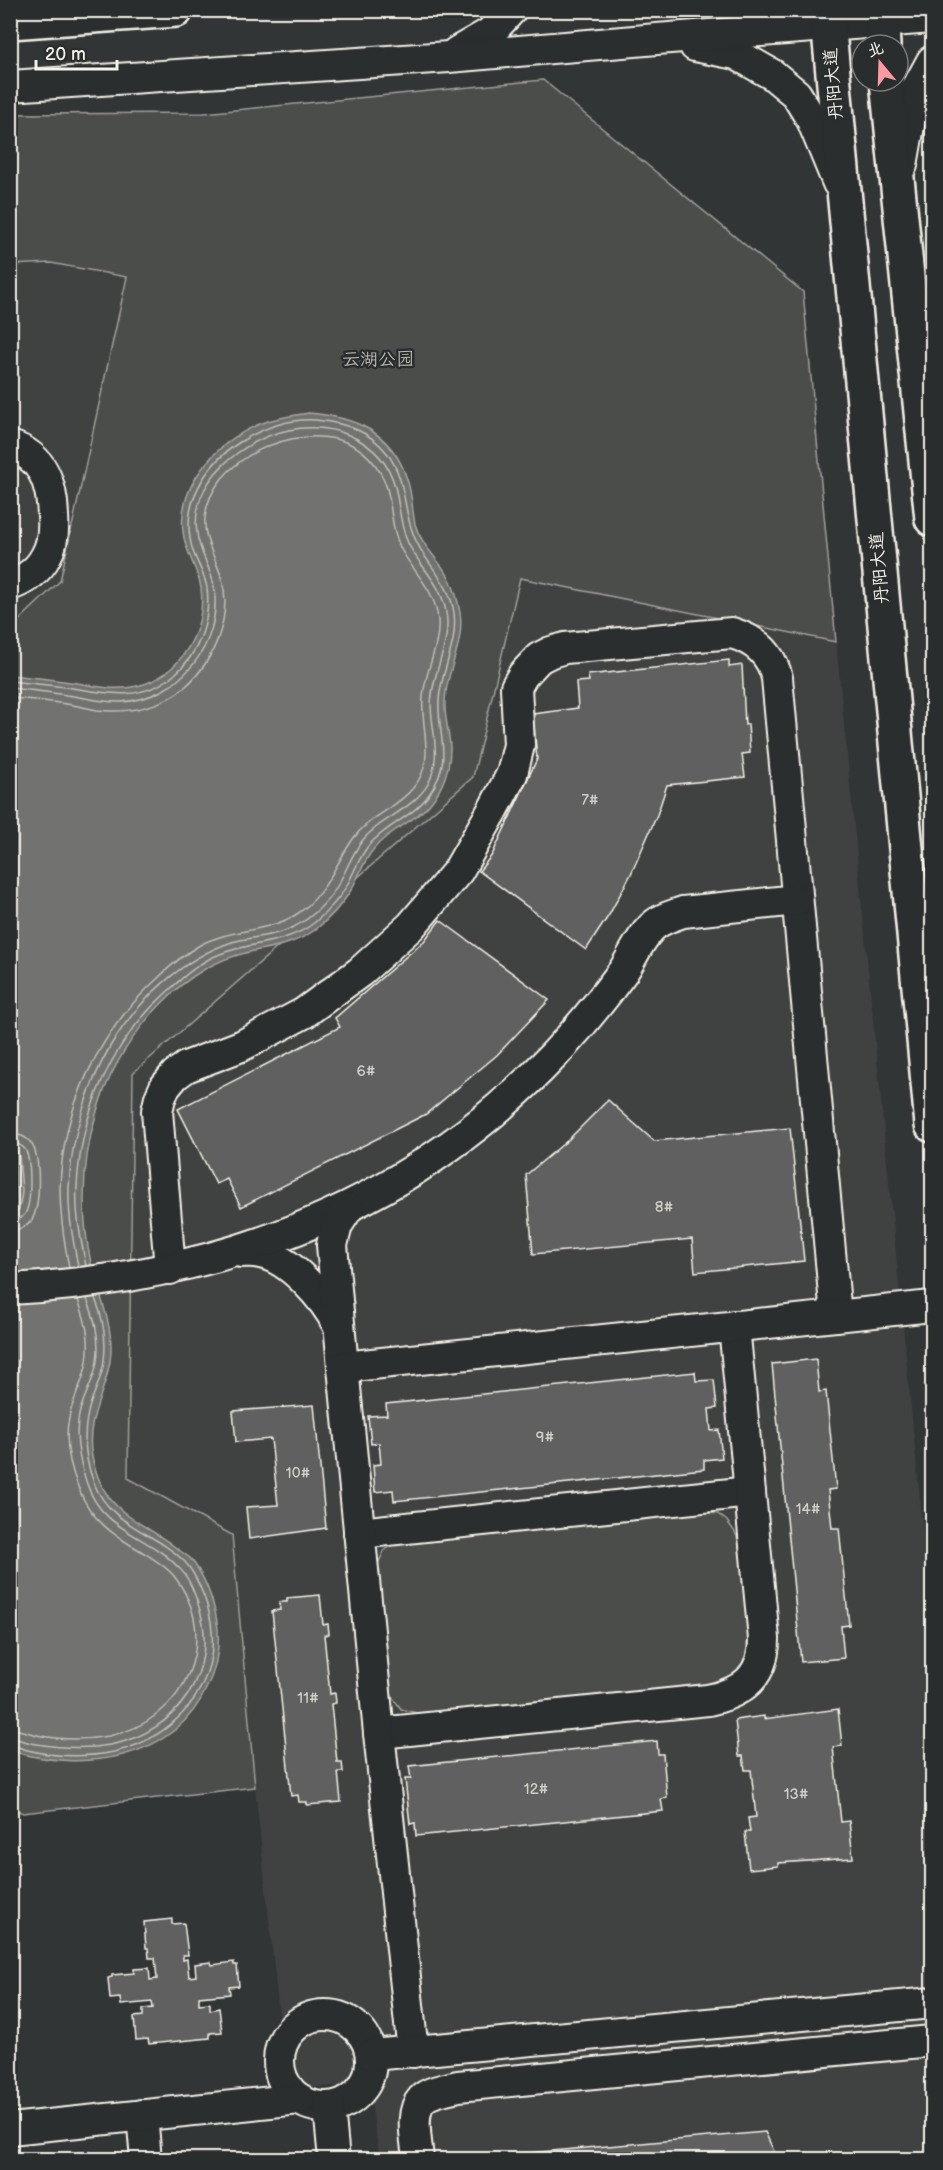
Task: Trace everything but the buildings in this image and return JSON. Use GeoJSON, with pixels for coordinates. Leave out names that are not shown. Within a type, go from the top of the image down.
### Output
{"type":"FeatureCollection","features":[{"type":"Feature","properties":{"kind":"main road"},"geometry":{"type":"LineString","coordinates":[[10,22],[176,10]]}},
{"type":"Feature","properties":{"kind":"main road","name":"丹阳大道"},"geometry":{"type":"LineString","coordinates":[[827,18],[924,954],[933,1125]]}},
{"type":"Feature","properties":{"kind":"main road"},"geometry":{"type":"LineString","coordinates":[[888,93],[933,519]]}},
{"type":"Feature","properties":{"kind":"street"},"geometry":{"type":"LineString","coordinates":[[449,57],[490,33],[510,10]]}},
{"type":"Feature","properties":{"kind":"street"},"geometry":{"type":"LineString","coordinates":[[10,86],[449,57],[657,39],[827,18],[882,26],[933,18]]}},
{"type":"Feature","properties":{"kind":"street"},"geometry":{"type":"LineString","coordinates":[[657,39],[736,54],[773,75],[796,94],[812,120],[844,199]]}},
{"type":"Feature","properties":{"kind":"street"},"geometry":{"type":"LineString","coordinates":[[898,189],[915,92],[933,61]]}},
{"type":"Feature","properties":{"kind":"street"},"geometry":{"type":"LineString","coordinates":[[10,446],[26,453],[36,462],[49,481],[54,522],[51,543],[42,563],[27,576],[10,585]]}},
{"type":"Feature","properties":{"kind":"street"},"geometry":{"type":"LineString","coordinates":[[170,1269],[157,1111],[165,1087],[175,1074],[186,1067],[241,1046],[304,1013],[360,972],[411,926],[458,871],[512,774],[519,745],[516,687],[523,675],[539,658],[566,648],[719,633],[741,636],[760,647],[773,665],[777,678],[836,1316]]}},
{"type":"Feature","properties":{"kind":"street"},"geometry":{"type":"LineString","coordinates":[[10,1289],[51,1287],[170,1269],[279,1238],[348,1208],[428,1161],[491,1114],[529,1081],[557,1052],[605,994],[651,927],[683,912],[797,900]]}},
{"type":"Feature","properties":{"kind":"street"},"geometry":{"type":"LineString","coordinates":[[348,1208],[337,1225],[332,1245],[379,1733],[413,2052]]}},
{"type":"Feature","properties":{"kind":"street"},"geometry":{"type":"LineString","coordinates":[[235,1251],[260,1252],[277,1258],[322,1299],[331,1310],[339,1328]]}},
{"type":"Feature","properties":{"kind":"street"},"geometry":{"type":"LineString","coordinates":[[343,1367],[933,1306]]}},
{"type":"Feature","properties":{"kind":"street"},"geometry":{"type":"LineString","coordinates":[[379,1733],[708,1700],[732,1694],[743,1687],[757,1672],[764,1650],[734,1326]]}},
{"type":"Feature","properties":{"kind":"street"},"geometry":{"type":"LineString","coordinates":[[359,1533],[750,1492]]}},
{"type":"Feature","properties":{"kind":"street"},"geometry":{"type":"LineString","coordinates":[[372,2055],[933,2003]]}},
{"type":"Feature","properties":{"kind":"street"},"geometry":{"type":"LineString","coordinates":[[321,2014],[335,2015],[348,2020],[368,2041],[372,2055],[371,2070],[365,2084],[356,2096],[343,2104],[328,2107],[314,2106],[300,2099],[290,2091],[282,2079],[279,2065],[280,2050],[290,2031],[306,2018],[321,2014]]}},
{"type":"Feature","properties":{"kind":"street"},"geometry":{"type":"LineString","coordinates":[[418,2160],[414,2114],[423,2099],[438,2091],[458,2086],[933,2041]]}},
{"type":"Feature","properties":{"kind":"street"},"geometry":{"type":"LineString","coordinates":[[10,2128],[300,2099]]}},
{"type":"Feature","properties":{"kind":"street"},"geometry":{"type":"LineString","coordinates":[[328,2107],[334,2160]]}},
{"type":"Feature","properties":{"kind":"street"},"geometry":{"type":"LineString","coordinates":[[142,2115],[146,2160]]}},
{"type":"Feature","properties":{"kind":"shaded area"},"geometry":{"type":"Polygon","coordinates":[[[51,263],[127,276],[60,582],[11,628],[11,265],[51,263]]]}},
{"type":"Feature","properties":{"kind":"shaded area"},"geometry":{"type":"Polygon","coordinates":[[[520,578],[836,642],[932,1622],[932,2159],[380,2159],[368,2084],[287,2089],[255,1787],[232,1535],[128,1479],[133,1073],[473,777],[520,578]]]}},
{"type":"Feature","properties":{"kind":"green space","name":"云湖公园"},"geometry":{"type":"Polygon","coordinates":[[[543,80],[803,292],[836,642],[520,578],[473,777],[133,1073],[128,1478],[232,1535],[255,1787],[23,1813],[10,1808],[11,628],[60,581],[127,277],[51,263],[11,265],[11,114],[204,113],[543,80]]]}},
{"type":"Feature","properties":{"kind":"green space"},"geometry":{"type":"Polygon","coordinates":[[[692,1511],[718,1514],[727,1521],[735,1532],[742,1550],[750,1654],[731,1683],[432,1717],[401,1709],[393,1698],[384,1675],[376,1584],[378,1564],[384,1551],[394,1544],[692,1511]]]}},
{"type":"Feature","properties":{"kind":"green space"},"geometry":{"type":"Polygon","coordinates":[[[89,2151],[90,2159],[11,2159],[89,2151]]]}},
{"type":"Feature","properties":{"kind":"water"},"geometry":{"type":"Polygon","coordinates":[[[309,413],[356,423],[381,438],[392,449],[407,479],[418,532],[453,585],[461,624],[445,701],[450,746],[449,761],[442,785],[434,799],[416,817],[379,843],[366,859],[347,896],[325,921],[306,936],[277,946],[238,955],[214,964],[191,978],[150,1016],[132,1039],[106,1087],[92,1130],[84,1187],[87,1244],[111,1340],[109,1366],[91,1429],[92,1457],[98,1476],[113,1503],[190,1558],[199,1571],[206,1585],[218,1625],[218,1652],[211,1678],[192,1712],[172,1732],[149,1746],[123,1755],[95,1760],[38,1757],[11,1751],[10,1220],[16,1181],[10,1141],[10,675],[128,688],[152,681],[166,673],[187,649],[199,620],[201,588],[183,532],[183,513],[187,496],[195,479],[206,463],[235,437],[273,420],[309,413]]]}}]}
